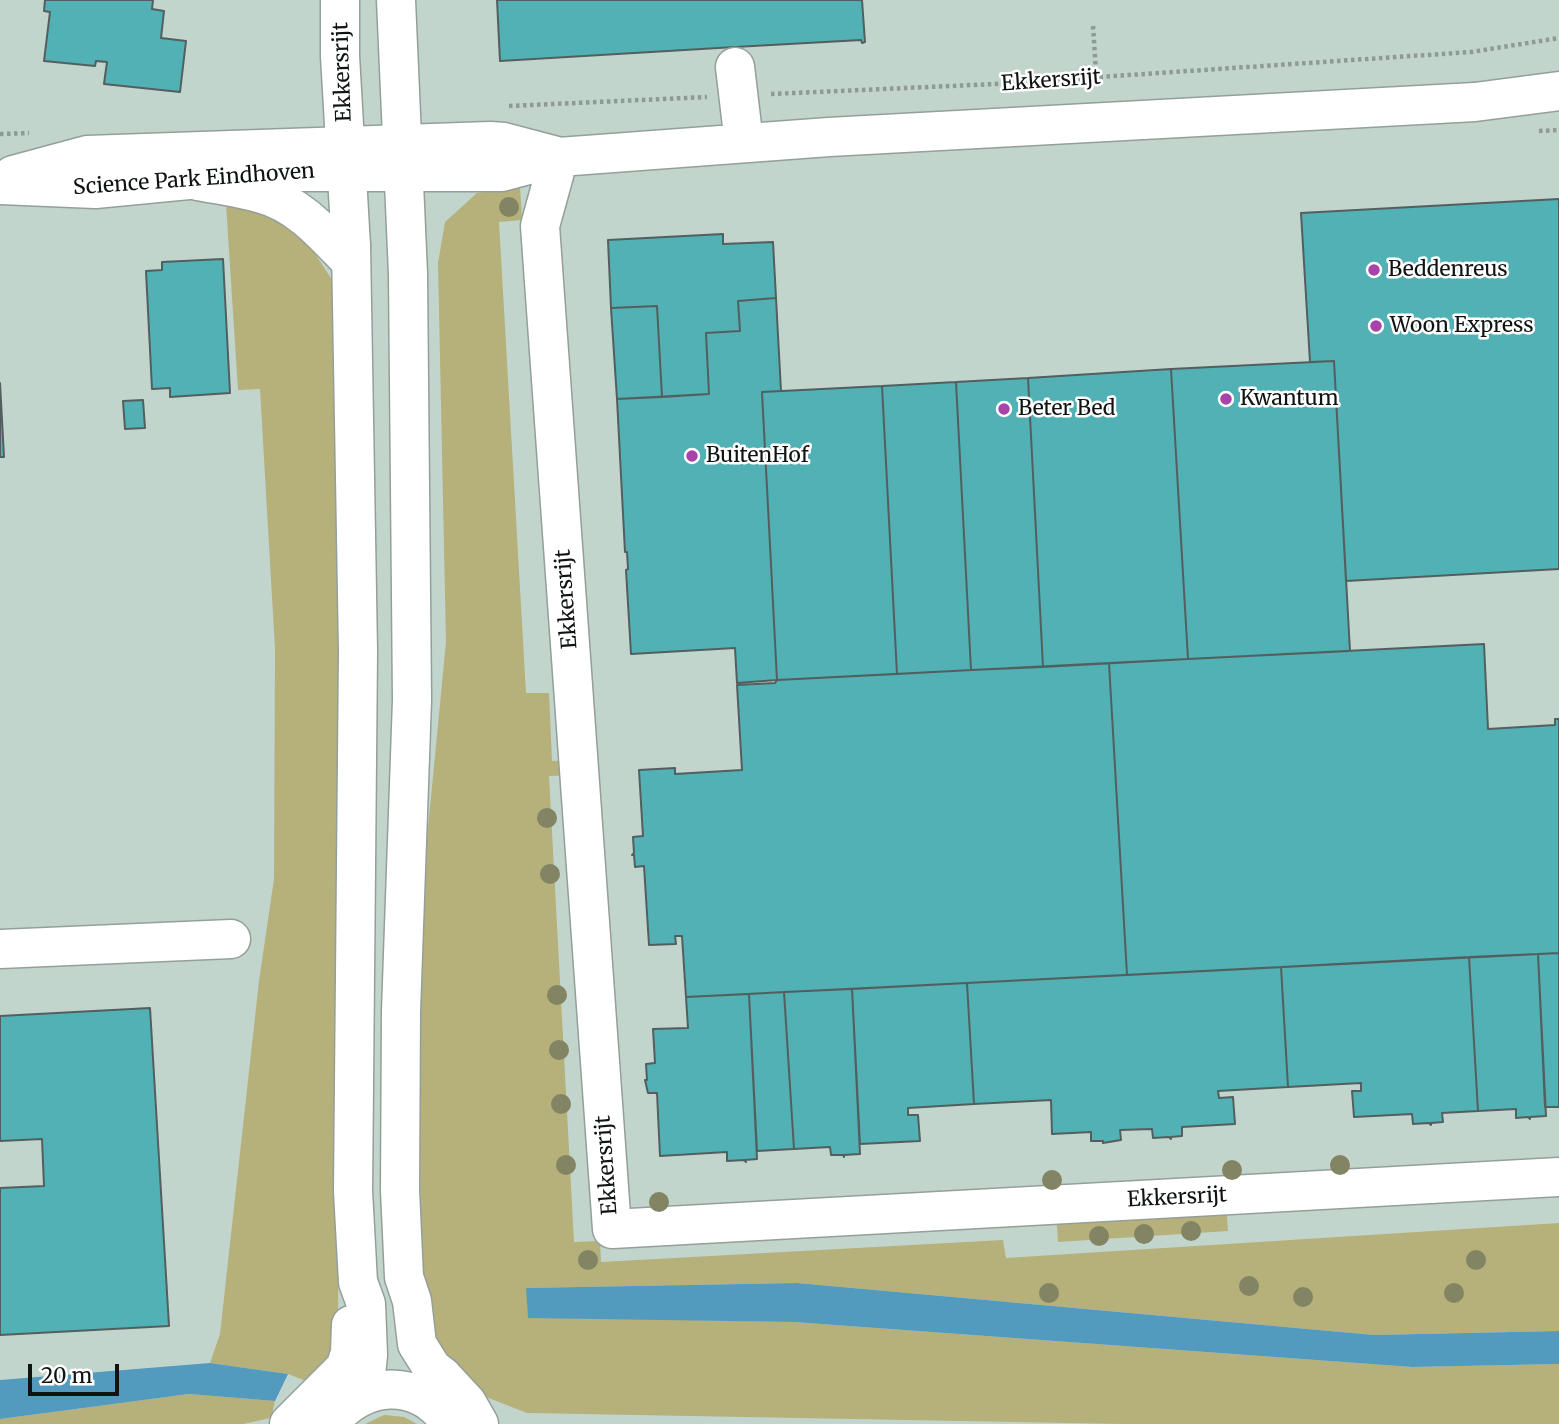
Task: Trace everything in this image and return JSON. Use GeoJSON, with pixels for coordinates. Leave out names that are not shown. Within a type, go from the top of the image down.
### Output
{"type":"FeatureCollection","features":[{"type":"Feature","properties":{"kind":"main road","name":"Ekkersrijt"},"geometry":{"type":"LineString","coordinates":[[340,0],[351,254],[358,651],[353,1191],[358,1282],[366,1304],[368,1355],[364,1394]]}},
{"type":"Feature","properties":{"kind":"main road"},"geometry":{"type":"LineString","coordinates":[[396,0],[408,275],[412,700],[401,1010],[400,1190],[404,1277],[396,1302],[398,1345],[403,1372],[467,1403],[479,1424]]}},
{"type":"Feature","properties":{"kind":"main road"},"geometry":{"type":"LineString","coordinates":[[736,82],[744,144]]}},
{"type":"Feature","properties":{"kind":"main road","name":"Ekkersrijt"},"geometry":{"type":"LineString","coordinates":[[346,158],[401,158],[502,172],[559,157],[1475,102],[1559,91]]}},
{"type":"Feature","properties":{"kind":"main road","name":"Science Park Eindhoven"},"geometry":{"type":"LineString","coordinates":[[0,179],[87,155],[346,158]]}},
{"type":"Feature","properties":{"kind":"main road","name":"Ekkersrijt"},"geometry":{"type":"LineString","coordinates":[[559,157],[540,226],[612,1229],[1559,1177]]}},
{"type":"Feature","properties":{"kind":"main road","name":"Science Park Eindhoven"},"geometry":{"type":"LineString","coordinates":[[0,185],[95,189],[198,181],[272,172],[346,158]]}},
{"type":"Feature","properties":{"kind":"main road"},"geometry":{"type":"LineString","coordinates":[[198,181],[263,194],[285,204],[307,217],[351,254]]}},
{"type":"Feature","properties":{"kind":"main road"},"geometry":{"type":"LineString","coordinates":[[0,949],[231,939]]}},
{"type":"Feature","properties":{"kind":"main road"},"geometry":{"type":"LineString","coordinates":[[289,1424],[345,1368],[352,1339],[350,1305],[358,1282]]}},
{"type":"Feature","properties":{"kind":"main road"},"geometry":{"type":"LineString","coordinates":[[329,1424],[339,1411],[364,1394],[427,1384]]}},
{"type":"Feature","properties":{"kind":"main road"},"geometry":{"type":"LineString","coordinates":[[427,1384],[432,1403],[451,1424]]}},
{"type":"Feature","properties":{"kind":"path","name":"Ekkersrijt"},"geometry":{"type":"LineString","coordinates":[[541,105],[736,82],[1008,83],[1471,52],[1559,38]]}},
{"type":"Feature","properties":{"kind":"shaded area"},"geometry":{"type":"Polygon","coordinates":[[[0,0],[1559,0],[1559,1424],[0,1424],[0,0]]]}},
{"type":"Feature","properties":{"kind":"shaded area"},"geometry":{"type":"Polygon","coordinates":[[[520,187],[522,220],[499,222],[526,693],[549,693],[552,761],[574,760],[575,775],[549,776],[574,1242],[600,1241],[601,1262],[1003,1240],[1006,1258],[1559,1223],[1559,1331],[1374,1335],[797,1283],[527,1288],[528,1317],[794,1322],[1412,1367],[1559,1364],[1559,1424],[1124,1424],[527,1413],[486,1397],[443,1360],[422,1306],[418,993],[422,890],[446,642],[438,263],[445,222],[477,193],[520,187]]]}},
{"type":"Feature","properties":{"kind":"shaded area"},"geometry":{"type":"Polygon","coordinates":[[[226,204],[262,209],[307,241],[334,283],[341,637],[338,1336],[326,1365],[306,1381],[288,1374],[210,1363],[220,1334],[259,981],[274,879],[275,649],[260,389],[238,390],[226,204]]]}},
{"type":"Feature","properties":{"kind":"shaded area"},"geometry":{"type":"Polygon","coordinates":[[[1226,1203],[1228,1231],[1058,1242],[1056,1214],[1226,1203]]]}},
{"type":"Feature","properties":{"kind":"shaded area"},"geometry":{"type":"Polygon","coordinates":[[[189,1394],[275,1401],[271,1418],[243,1424],[0,1424],[0,1419],[189,1394]]]}},
{"type":"Feature","properties":{"kind":"shaded area"},"geometry":{"type":"Polygon","coordinates":[[[384,1415],[404,1417],[417,1424],[365,1424],[384,1415]]]}},
{"type":"Feature","properties":{"kind":"water"},"geometry":{"type":"Polygon","coordinates":[[[797,1283],[1374,1335],[1559,1331],[1559,1364],[1412,1367],[794,1322],[528,1318],[526,1288],[797,1283]]]}},
{"type":"Feature","properties":{"kind":"water"},"geometry":{"type":"Polygon","coordinates":[[[210,1363],[288,1374],[275,1401],[189,1394],[0,1419],[0,1380],[210,1363]]]}},
{"type":"Feature","properties":{"kind":"building"},"geometry":{"type":"Polygon","coordinates":[[[45,0],[153,0],[152,9],[164,11],[161,38],[186,41],[180,92],[104,84],[107,62],[96,61],[95,66],[44,61],[50,12],[44,11],[45,0]]]}},
{"type":"Feature","properties":{"kind":"building"},"geometry":{"type":"Polygon","coordinates":[[[497,0],[862,0],[865,42],[862,43],[861,40],[500,61],[497,0]]]}},
{"type":"Feature","properties":{"kind":"building"},"geometry":{"type":"Polygon","coordinates":[[[1559,199],[1559,569],[1346,581],[1334,361],[1310,362],[1301,213],[1559,199]]]}},
{"type":"Feature","properties":{"kind":"building"},"geometry":{"type":"Polygon","coordinates":[[[723,234],[723,244],[773,242],[776,298],[738,301],[740,331],[706,333],[709,394],[662,397],[657,306],[611,308],[608,240],[723,234]]]}},
{"type":"Feature","properties":{"kind":"building"},"geometry":{"type":"Polygon","coordinates":[[[223,259],[230,393],[170,397],[170,388],[152,389],[146,271],[162,270],[162,262],[223,259]]]}},
{"type":"Feature","properties":{"kind":"building"},"geometry":{"type":"Polygon","coordinates":[[[776,298],[781,391],[762,392],[777,680],[737,683],[735,648],[631,654],[617,399],[709,394],[706,333],[740,331],[738,301],[776,298]]]}},
{"type":"Feature","properties":{"kind":"building"},"geometry":{"type":"Polygon","coordinates":[[[657,306],[662,397],[617,399],[611,308],[657,306]]]}},
{"type":"Feature","properties":{"kind":"building"},"geometry":{"type":"Polygon","coordinates":[[[1334,361],[1350,651],[1188,659],[1171,369],[1334,361]]]}},
{"type":"Feature","properties":{"kind":"building"},"geometry":{"type":"Polygon","coordinates":[[[1171,369],[1188,659],[1043,667],[1028,378],[1171,369]]]}},
{"type":"Feature","properties":{"kind":"building"},"geometry":{"type":"Polygon","coordinates":[[[1028,378],[1043,667],[971,670],[956,382],[1028,378]]]}},
{"type":"Feature","properties":{"kind":"building"},"geometry":{"type":"Polygon","coordinates":[[[956,382],[971,670],[897,674],[882,386],[956,382]]]}},
{"type":"Feature","properties":{"kind":"building"},"geometry":{"type":"Polygon","coordinates":[[[0,383],[4,457],[0,457],[0,383]]]}},
{"type":"Feature","properties":{"kind":"building"},"geometry":{"type":"Polygon","coordinates":[[[882,386],[897,674],[777,680],[762,392],[882,386]]]}},
{"type":"Feature","properties":{"kind":"building"},"geometry":{"type":"Polygon","coordinates":[[[143,400],[145,428],[125,429],[123,401],[143,400]]]}},
{"type":"Feature","properties":{"kind":"building"},"geometry":{"type":"Polygon","coordinates":[[[1484,644],[1488,729],[1555,725],[1555,719],[1559,719],[1559,953],[1127,975],[1109,663],[1484,644]]]}},
{"type":"Feature","properties":{"kind":"building"},"geometry":{"type":"Polygon","coordinates":[[[1109,663],[1127,975],[686,997],[682,936],[675,936],[676,944],[649,945],[644,866],[635,867],[632,855],[633,837],[643,836],[639,770],[675,768],[675,774],[742,770],[737,685],[775,683],[777,680],[1109,663]]]}},
{"type":"Feature","properties":{"kind":"building"},"geometry":{"type":"Polygon","coordinates":[[[1559,953],[1559,1107],[1545,1107],[1538,954],[1559,953]]]}},
{"type":"Feature","properties":{"kind":"building"},"geometry":{"type":"Polygon","coordinates":[[[1538,954],[1546,1116],[1516,1118],[1516,1109],[1478,1111],[1469,957],[1538,954]]]}},
{"type":"Feature","properties":{"kind":"building"},"geometry":{"type":"Polygon","coordinates":[[[1469,957],[1478,1111],[1442,1113],[1443,1122],[1431,1125],[1413,1124],[1412,1114],[1354,1117],[1352,1091],[1361,1091],[1361,1083],[1288,1087],[1281,967],[1469,957]]]}},
{"type":"Feature","properties":{"kind":"building"},"geometry":{"type":"Polygon","coordinates":[[[1281,967],[1288,1087],[1218,1091],[1219,1098],[1233,1097],[1235,1124],[1182,1127],[1182,1136],[1171,1139],[1153,1138],[1152,1129],[1120,1130],[1121,1140],[1103,1143],[1091,1141],[1091,1132],[1052,1134],[1051,1100],[974,1104],[967,983],[1281,967]]]}},
{"type":"Feature","properties":{"kind":"building"},"geometry":{"type":"Polygon","coordinates":[[[967,983],[974,1104],[908,1108],[908,1115],[918,1115],[920,1141],[860,1144],[852,989],[967,983]]]}},
{"type":"Feature","properties":{"kind":"building"},"geometry":{"type":"Polygon","coordinates":[[[852,989],[860,1154],[844,1157],[831,1155],[830,1147],[794,1149],[784,992],[852,989]]]}},
{"type":"Feature","properties":{"kind":"building"},"geometry":{"type":"Polygon","coordinates":[[[784,992],[794,1149],[757,1151],[749,994],[784,992]]]}},
{"type":"Feature","properties":{"kind":"building"},"geometry":{"type":"Polygon","coordinates":[[[749,994],[757,1159],[745,1160],[746,1162],[727,1161],[727,1152],[660,1156],[657,1093],[648,1093],[645,1080],[646,1064],[655,1063],[653,1029],[688,1028],[686,997],[749,994]]]}},
{"type":"Feature","properties":{"kind":"building"},"geometry":{"type":"Polygon","coordinates":[[[150,1008],[169,1326],[0,1335],[0,1188],[44,1186],[42,1139],[0,1141],[0,1016],[150,1008]]]}},
{"type":"Feature","properties":{"kind":"place","name":"Beddenreus"},"geometry":{"type":"Point","coordinates":[1374,270]}},
{"type":"Feature","properties":{"kind":"place","name":"Woon Express"},"geometry":{"type":"Point","coordinates":[1376,326]}},
{"type":"Feature","properties":{"kind":"place","name":"Kwantum"},"geometry":{"type":"Point","coordinates":[1226,399]}},
{"type":"Feature","properties":{"kind":"place","name":"Beter Bed"},"geometry":{"type":"Point","coordinates":[1004,409]}},
{"type":"Feature","properties":{"kind":"place","name":"BuitenHof"},"geometry":{"type":"Point","coordinates":[692,456]}}]}
